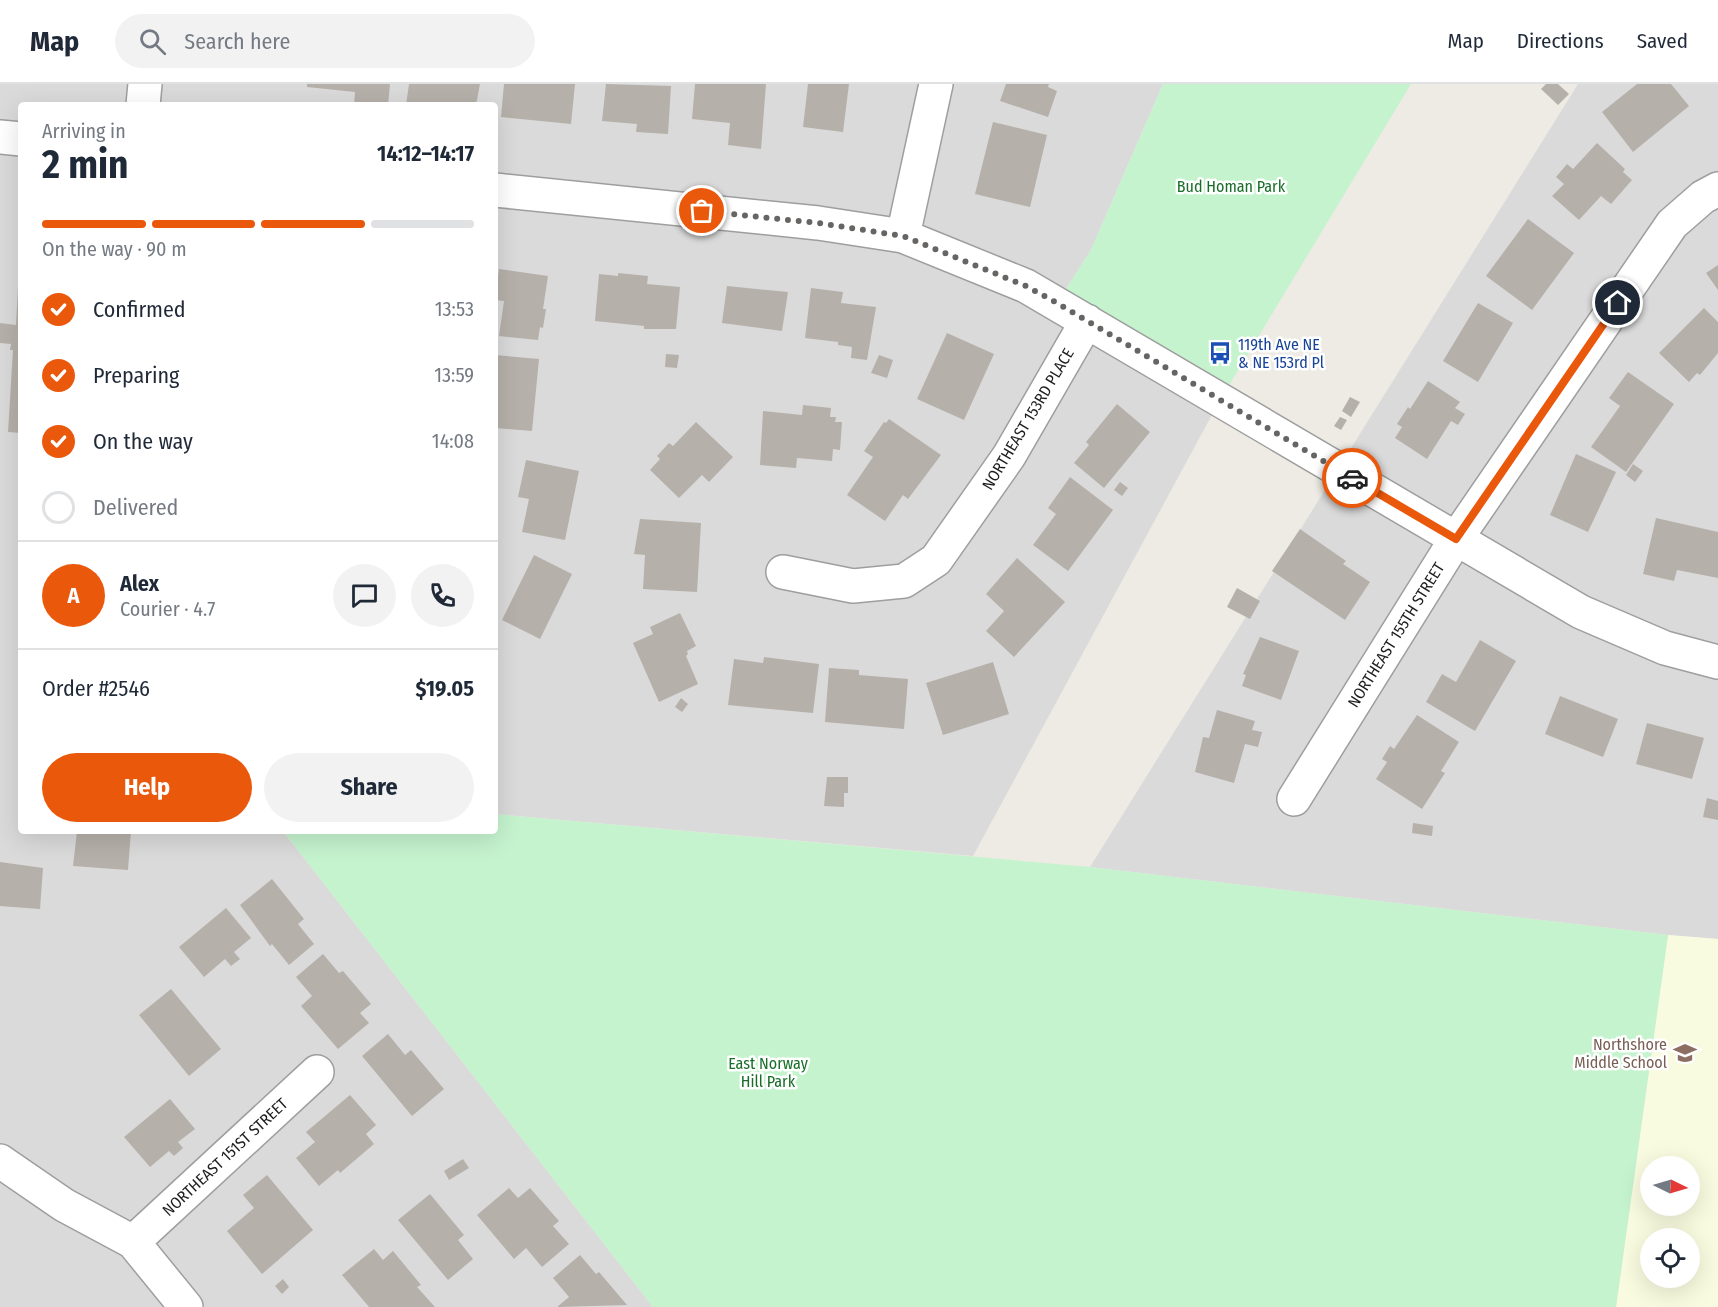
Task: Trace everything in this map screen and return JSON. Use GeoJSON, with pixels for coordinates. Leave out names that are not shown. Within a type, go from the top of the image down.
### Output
{"type":"FeatureCollection","features":[{"type":"Feature","properties":{"kind":"street"},"geometry":{"type":"LineString","coordinates":[[143,102],[145,84]]}},
{"type":"Feature","properties":{"kind":"street"},"geometry":{"type":"LineString","coordinates":[[903,236],[936,84]]}},
{"type":"Feature","properties":{"kind":"street"},"geometry":{"type":"LineString","coordinates":[[0,137],[18,139]]}},
{"type":"Feature","properties":{"kind":"street","name":"NORTHEAST 155TH STREET"},"geometry":{"type":"LineString","coordinates":[[1294,799],[1456,539],[1672,224],[1703,197],[1718,189]]}},
{"type":"Feature","properties":{"kind":"street"},"geometry":{"type":"LineString","coordinates":[[498,190],[818,223],[903,236],[1026,286],[1581,612],[1665,648],[1718,662]]}},
{"type":"Feature","properties":{"kind":"street","name":"NORTHEAST 153RD PLACE"},"geometry":{"type":"LineString","coordinates":[[783,572],[853,586],[904,581],[936,560],[1009,456],[1088,321]]}},
{"type":"Feature","properties":{"kind":"street","name":"NORTHEAST 151ST STREET"},"geometry":{"type":"LineString","coordinates":[[133,1242],[317,1072]]}},
{"type":"Feature","properties":{"kind":"street"},"geometry":{"type":"LineString","coordinates":[[0,1161],[64,1205],[133,1242],[186,1307]]}},
{"type":"Feature","properties":{"kind":"shaded area"},"geometry":{"type":"Polygon","coordinates":[[[0,84],[1163,84],[1091,250],[1057,303],[1220,400],[973,856],[498,814],[498,102],[18,102],[18,834],[285,834],[653,1307],[0,1307],[0,84]]]}},
{"type":"Feature","properties":{"kind":"shaded area"},"geometry":{"type":"Polygon","coordinates":[[[1578,84],[1718,84],[1718,939],[1090,867],[1578,84]]]}},
{"type":"Feature","properties":{"kind":"shaded area","name":"Northshore Middle School"},"geometry":{"type":"Polygon","coordinates":[[[1668,935],[1718,939],[1718,1307],[1616,1307],[1668,935]]]}},
{"type":"Feature","properties":{"kind":"green space","name":"Bud Homan Park"},"geometry":{"type":"Polygon","coordinates":[[[1163,84],[1411,84],[1220,400],[1057,303],[1091,250],[1163,84]]]}},
{"type":"Feature","properties":{"kind":"green space","name":"East Norway Hill Park"},"geometry":{"type":"Polygon","coordinates":[[[498,814],[1090,867],[1668,935],[1616,1307],[653,1307],[285,834],[498,834],[498,814]]]}},
{"type":"Feature","properties":{"kind":"building"},"geometry":{"type":"Polygon","coordinates":[[[307,84],[390,84],[388,102],[354,102],[355,92],[307,87],[307,84]]]}},
{"type":"Feature","properties":{"kind":"building"},"geometry":{"type":"Polygon","coordinates":[[[409,84],[480,84],[477,102],[406,102],[409,84]]]}},
{"type":"Feature","properties":{"kind":"building"},"geometry":{"type":"Polygon","coordinates":[[[504,84],[575,84],[571,124],[501,117],[504,84]]]}},
{"type":"Feature","properties":{"kind":"building"},"geometry":{"type":"Polygon","coordinates":[[[606,84],[671,86],[668,134],[636,132],[637,124],[602,121],[606,84]]]}},
{"type":"Feature","properties":{"kind":"building"},"geometry":{"type":"Polygon","coordinates":[[[695,84],[766,84],[761,149],[728,145],[730,123],[692,119],[695,84]]]}},
{"type":"Feature","properties":{"kind":"building"},"geometry":{"type":"Polygon","coordinates":[[[808,84],[849,84],[843,132],[803,127],[808,84]]]}},
{"type":"Feature","properties":{"kind":"building"},"geometry":{"type":"Polygon","coordinates":[[[1006,84],[1049,84],[1048,87],[1057,91],[1048,117],[1000,101],[1006,84]]]}},
{"type":"Feature","properties":{"kind":"building"},"geometry":{"type":"Polygon","coordinates":[[[1546,84],[1558,84],[1569,94],[1558,105],[1541,89],[1546,84]]]}},
{"type":"Feature","properties":{"kind":"building"},"geometry":{"type":"Polygon","coordinates":[[[1637,84],[1671,84],[1689,106],[1633,152],[1602,112],[1637,84]]]}},
{"type":"Feature","properties":{"kind":"building"},"geometry":{"type":"Polygon","coordinates":[[[993,122],[1047,135],[1030,207],[975,194],[993,122]]]}},
{"type":"Feature","properties":{"kind":"building"},"geometry":{"type":"Polygon","coordinates":[[[1597,143],[1625,169],[1623,172],[1632,180],[1611,204],[1601,196],[1579,220],[1552,196],[1564,184],[1556,177],[1567,164],[1573,169],[1597,143]]]}},
{"type":"Feature","properties":{"kind":"building"},"geometry":{"type":"Polygon","coordinates":[[[1528,219],[1574,253],[1532,310],[1486,276],[1528,219]]]}},
{"type":"Feature","properties":{"kind":"building"},"geometry":{"type":"Polygon","coordinates":[[[1718,265],[1718,290],[1706,273],[1718,265]]]}},
{"type":"Feature","properties":{"kind":"building"},"geometry":{"type":"Polygon","coordinates":[[[499,269],[548,276],[543,309],[546,309],[543,328],[540,327],[538,340],[499,336],[504,301],[498,300],[499,269]]]}},
{"type":"Feature","properties":{"kind":"building"},"geometry":{"type":"Polygon","coordinates":[[[618,273],[648,276],[647,284],[680,287],[676,329],[644,329],[644,326],[595,321],[599,274],[618,276],[618,273]]]}},
{"type":"Feature","properties":{"kind":"building"},"geometry":{"type":"Polygon","coordinates":[[[727,286],[788,292],[782,331],[722,323],[727,286]]]}},
{"type":"Feature","properties":{"kind":"building"},"geometry":{"type":"Polygon","coordinates":[[[18,287],[18,433],[8,432],[13,350],[10,350],[11,344],[0,343],[0,323],[16,325],[18,287]]]}},
{"type":"Feature","properties":{"kind":"building"},"geometry":{"type":"Polygon","coordinates":[[[811,288],[843,292],[841,303],[876,307],[867,360],[851,358],[852,347],[838,345],[838,342],[805,338],[811,288]]]}},
{"type":"Feature","properties":{"kind":"building"},"geometry":{"type":"Polygon","coordinates":[[[1478,303],[1513,323],[1478,382],[1443,361],[1478,303]]]}},
{"type":"Feature","properties":{"kind":"building"},"geometry":{"type":"Polygon","coordinates":[[[1704,308],[1718,322],[1718,353],[1700,375],[1697,373],[1689,382],[1659,353],[1704,308]]]}},
{"type":"Feature","properties":{"kind":"building"},"geometry":{"type":"Polygon","coordinates":[[[947,333],[994,354],[964,420],[917,399],[947,333]]]}},
{"type":"Feature","properties":{"kind":"building"},"geometry":{"type":"Polygon","coordinates":[[[666,354],[679,355],[677,368],[665,367],[666,354]]]}},
{"type":"Feature","properties":{"kind":"building"},"geometry":{"type":"Polygon","coordinates":[[[498,355],[539,359],[532,431],[498,428],[498,355]]]}},
{"type":"Feature","properties":{"kind":"building"},"geometry":{"type":"Polygon","coordinates":[[[879,355],[893,360],[887,378],[871,373],[879,355]]]}},
{"type":"Feature","properties":{"kind":"building"},"geometry":{"type":"Polygon","coordinates":[[[1628,372],[1674,404],[1626,472],[1591,447],[1620,406],[1609,398],[1628,372]]]}},
{"type":"Feature","properties":{"kind":"building"},"geometry":{"type":"Polygon","coordinates":[[[1428,381],[1460,402],[1455,408],[1465,414],[1458,425],[1451,421],[1427,459],[1395,438],[1402,427],[1397,424],[1428,381]]]}},
{"type":"Feature","properties":{"kind":"building"},"geometry":{"type":"Polygon","coordinates":[[[1350,397],[1360,402],[1351,417],[1342,411],[1350,397]]]}},
{"type":"Feature","properties":{"kind":"building"},"geometry":{"type":"Polygon","coordinates":[[[1117,404],[1150,432],[1104,488],[1074,463],[1089,445],[1086,442],[1117,404]]]}},
{"type":"Feature","properties":{"kind":"building"},"geometry":{"type":"Polygon","coordinates":[[[803,405],[831,408],[830,417],[836,417],[835,422],[842,422],[840,450],[833,449],[832,461],[797,458],[796,468],[760,465],[763,411],[802,415],[803,405]]]}},
{"type":"Feature","properties":{"kind":"building"},"geometry":{"type":"Polygon","coordinates":[[[1340,417],[1347,420],[1341,430],[1334,426],[1340,417]]]}},
{"type":"Feature","properties":{"kind":"building"},"geometry":{"type":"Polygon","coordinates":[[[889,419],[941,455],[908,499],[903,495],[885,521],[847,495],[873,457],[864,451],[884,422],[886,423],[889,419]]]}},
{"type":"Feature","properties":{"kind":"building"},"geometry":{"type":"Polygon","coordinates":[[[696,422],[733,457],[709,482],[702,475],[679,498],[650,470],[660,459],[657,456],[669,443],[673,446],[696,422]]]}},
{"type":"Feature","properties":{"kind":"building"},"geometry":{"type":"Polygon","coordinates":[[[1576,454],[1616,472],[1588,532],[1550,515],[1576,454]]]}},
{"type":"Feature","properties":{"kind":"building"},"geometry":{"type":"Polygon","coordinates":[[[526,460],[579,471],[565,540],[522,532],[529,499],[518,497],[526,460]]]}},
{"type":"Feature","properties":{"kind":"building"},"geometry":{"type":"Polygon","coordinates":[[[1633,464],[1643,471],[1635,482],[1626,475],[1633,464]]]}},
{"type":"Feature","properties":{"kind":"building"},"geometry":{"type":"Polygon","coordinates":[[[1070,477],[1113,510],[1068,571],[1033,545],[1056,514],[1048,508],[1070,477]]]}},
{"type":"Feature","properties":{"kind":"building"},"geometry":{"type":"Polygon","coordinates":[[[1120,482],[1128,488],[1122,496],[1114,490],[1120,482]]]}},
{"type":"Feature","properties":{"kind":"building"},"geometry":{"type":"Polygon","coordinates":[[[1656,518],[1718,532],[1718,578],[1677,570],[1674,581],[1643,574],[1656,518]]]}},
{"type":"Feature","properties":{"kind":"building"},"geometry":{"type":"Polygon","coordinates":[[[640,519],[701,523],[697,592],[643,589],[645,555],[634,554],[640,519]]]}},
{"type":"Feature","properties":{"kind":"building"},"geometry":{"type":"Polygon","coordinates":[[[1300,529],[1346,561],[1343,564],[1370,582],[1345,620],[1272,571],[1300,529]]]}},
{"type":"Feature","properties":{"kind":"building"},"geometry":{"type":"Polygon","coordinates":[[[534,555],[572,574],[540,639],[502,620],[534,555]]]}},
{"type":"Feature","properties":{"kind":"building"},"geometry":{"type":"Polygon","coordinates":[[[1017,558],[1065,602],[1014,657],[986,631],[1004,611],[986,594],[1017,558]]]}},
{"type":"Feature","properties":{"kind":"building"},"geometry":{"type":"Polygon","coordinates":[[[1237,588],[1260,601],[1250,619],[1227,607],[1237,588]]]}},
{"type":"Feature","properties":{"kind":"building"},"geometry":{"type":"Polygon","coordinates":[[[680,613],[696,646],[687,651],[686,656],[698,684],[659,702],[633,643],[653,634],[650,627],[680,613]]]}},
{"type":"Feature","properties":{"kind":"building"},"geometry":{"type":"Polygon","coordinates":[[[1260,637],[1299,651],[1281,700],[1242,686],[1246,675],[1243,674],[1260,637]]]}},
{"type":"Feature","properties":{"kind":"building"},"geometry":{"type":"Polygon","coordinates":[[[1480,640],[1516,661],[1475,731],[1426,702],[1442,674],[1456,682],[1480,640]]]}},
{"type":"Feature","properties":{"kind":"building"},"geometry":{"type":"Polygon","coordinates":[[[764,657],[819,664],[813,713],[728,705],[734,659],[763,663],[764,657]]]}},
{"type":"Feature","properties":{"kind":"building"},"geometry":{"type":"Polygon","coordinates":[[[993,662],[1009,714],[943,735],[926,683],[993,662]]]}},
{"type":"Feature","properties":{"kind":"building"},"geometry":{"type":"Polygon","coordinates":[[[829,668],[859,670],[859,675],[908,679],[904,729],[825,722],[829,668]]]}},
{"type":"Feature","properties":{"kind":"building"},"geometry":{"type":"Polygon","coordinates":[[[1560,696],[1618,719],[1603,757],[1545,734],[1560,696]]]}},
{"type":"Feature","properties":{"kind":"building"},"geometry":{"type":"Polygon","coordinates":[[[681,698],[688,704],[682,712],[675,707],[681,698]]]}},
{"type":"Feature","properties":{"kind":"building"},"geometry":{"type":"Polygon","coordinates":[[[1217,710],[1255,721],[1252,730],[1262,732],[1258,747],[1245,744],[1234,783],[1195,772],[1203,737],[1209,738],[1217,710]]]}},
{"type":"Feature","properties":{"kind":"building"},"geometry":{"type":"Polygon","coordinates":[[[1417,715],[1459,742],[1441,771],[1445,773],[1422,809],[1376,779],[1387,762],[1382,759],[1390,746],[1394,749],[1417,715]]]}},
{"type":"Feature","properties":{"kind":"building"},"geometry":{"type":"Polygon","coordinates":[[[1647,723],[1704,738],[1692,779],[1636,764],[1647,723]]]}},
{"type":"Feature","properties":{"kind":"building"},"geometry":{"type":"Polygon","coordinates":[[[827,777],[848,777],[848,793],[844,793],[844,807],[824,806],[827,777]]]}},
{"type":"Feature","properties":{"kind":"building"},"geometry":{"type":"Polygon","coordinates":[[[1707,798],[1718,801],[1718,820],[1703,817],[1707,798]]]}},
{"type":"Feature","properties":{"kind":"building"},"geometry":{"type":"Polygon","coordinates":[[[1413,823],[1433,826],[1432,836],[1412,833],[1413,823]]]}},
{"type":"Feature","properties":{"kind":"building"},"geometry":{"type":"Polygon","coordinates":[[[77,834],[131,834],[128,870],[73,866],[77,834]]]}},
{"type":"Feature","properties":{"kind":"building"},"geometry":{"type":"Polygon","coordinates":[[[0,862],[43,868],[40,909],[0,906],[0,862]]]}},
{"type":"Feature","properties":{"kind":"building"},"geometry":{"type":"Polygon","coordinates":[[[272,879],[304,919],[298,924],[314,944],[289,965],[272,944],[270,946],[240,905],[272,879]]]}},
{"type":"Feature","properties":{"kind":"building"},"geometry":{"type":"Polygon","coordinates":[[[226,908],[251,938],[234,952],[240,959],[231,966],[225,959],[204,977],[179,947],[226,908]]]}},
{"type":"Feature","properties":{"kind":"building"},"geometry":{"type":"Polygon","coordinates":[[[323,954],[339,973],[343,971],[371,1004],[360,1013],[369,1023],[338,1049],[301,1006],[312,996],[296,977],[323,954]]]}},
{"type":"Feature","properties":{"kind":"building"},"geometry":{"type":"Polygon","coordinates":[[[171,989],[221,1049],[189,1076],[139,1015],[171,989]]]}},
{"type":"Feature","properties":{"kind":"building"},"geometry":{"type":"Polygon","coordinates":[[[388,1034],[405,1055],[411,1050],[444,1089],[412,1116],[362,1056],[388,1034]]]}},
{"type":"Feature","properties":{"kind":"building"},"geometry":{"type":"Polygon","coordinates":[[[350,1095],[376,1125],[366,1134],[374,1144],[340,1173],[338,1170],[319,1186],[296,1158],[315,1142],[306,1132],[350,1095]]]}},
{"type":"Feature","properties":{"kind":"building"},"geometry":{"type":"Polygon","coordinates":[[[170,1099],[195,1129],[178,1142],[183,1148],[174,1156],[169,1151],[150,1167],[124,1137],[170,1099]]]}},
{"type":"Feature","properties":{"kind":"building"},"geometry":{"type":"Polygon","coordinates":[[[463,1159],[469,1168],[449,1180],[444,1171],[463,1159]]]}},
{"type":"Feature","properties":{"kind":"building"},"geometry":{"type":"Polygon","coordinates":[[[267,1175],[313,1230],[262,1274],[227,1231],[254,1208],[243,1195],[267,1175]]]}},
{"type":"Feature","properties":{"kind":"building"},"geometry":{"type":"Polygon","coordinates":[[[509,1188],[518,1198],[530,1188],[559,1221],[553,1226],[569,1244],[542,1267],[526,1248],[514,1259],[477,1215],[509,1188]]]}},
{"type":"Feature","properties":{"kind":"building"},"geometry":{"type":"Polygon","coordinates":[[[430,1194],[464,1235],[458,1240],[473,1259],[448,1280],[398,1220],[430,1194]]]}},
{"type":"Feature","properties":{"kind":"building"},"geometry":{"type":"Polygon","coordinates":[[[374,1249],[383,1260],[393,1251],[421,1285],[417,1287],[435,1307],[369,1307],[342,1275],[374,1249]]]}},
{"type":"Feature","properties":{"kind":"building"},"geometry":{"type":"Polygon","coordinates":[[[580,1255],[596,1274],[599,1272],[627,1305],[557,1307],[569,1297],[553,1278],[580,1255]]]}},
{"type":"Feature","properties":{"kind":"building"},"geometry":{"type":"Polygon","coordinates":[[[283,1279],[289,1287],[282,1294],[275,1286],[283,1279]]]}},
{"type":"Feature","properties":{"kind":"way so far"},"geometry":{"type":"LineString","coordinates":[[702,211],[818,223],[903,236],[985,269],[1026,286],[1057,303],[1352,478]]}},
{"type":"Feature","properties":{"kind":"place","name":"119th Ave NE & NE 153rd Pl"},"geometry":{"type":"Point","coordinates":[1220,353]}},
{"type":"Feature","properties":{"kind":"place","name":"Northshore Middle School"},"geometry":{"type":"Point","coordinates":[1685,1053]}},
{"type":"Feature","properties":{"kind":"route"},"geometry":{"type":"LineString","coordinates":[[1352,478],[1456,539],[1618,303]]}}]}
